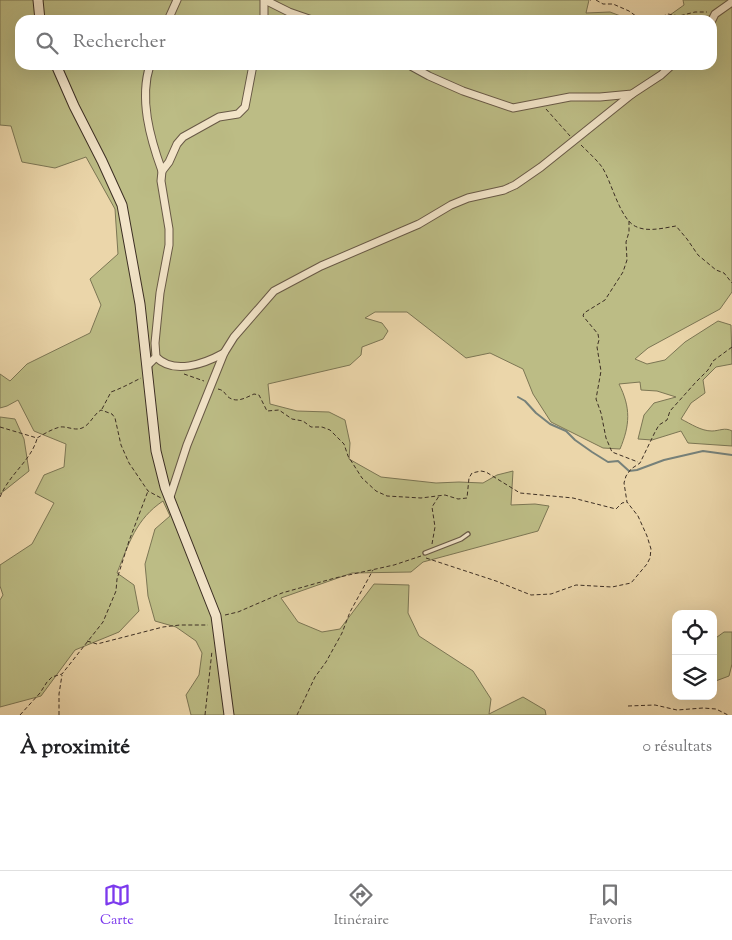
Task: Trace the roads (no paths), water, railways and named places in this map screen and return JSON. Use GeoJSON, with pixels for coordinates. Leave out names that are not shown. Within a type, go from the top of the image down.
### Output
{"type":"FeatureCollection","features":[{"type":"Feature","properties":{"kind":"street"},"geometry":{"type":"LineString","coordinates":[[38,0],[40,15]]}},
{"type":"Feature","properties":{"kind":"street"},"geometry":{"type":"LineString","coordinates":[[170,15],[176,0]]}},
{"type":"Feature","properties":{"kind":"street"},"geometry":{"type":"LineString","coordinates":[[264,15],[265,0],[298,15]]}},
{"type":"Feature","properties":{"kind":"street"},"geometry":{"type":"LineString","coordinates":[[716,15],[732,2]]}},
{"type":"Feature","properties":{"kind":"street"},"geometry":{"type":"LineString","coordinates":[[58,70],[122,204],[140,304],[156,451],[165,498],[216,616],[228,715]]}},
{"type":"Feature","properties":{"kind":"street"},"geometry":{"type":"LineString","coordinates":[[149,70],[146,89],[148,126],[162,171],[169,229],[169,245],[160,294],[155,343],[156,357],[160,362],[177,366],[195,365],[224,353]]}},
{"type":"Feature","properties":{"kind":"street"},"geometry":{"type":"LineString","coordinates":[[162,171],[169,162],[176,144],[183,137],[219,117],[238,114],[246,107],[252,70]]}},
{"type":"Feature","properties":{"kind":"street"},"geometry":{"type":"LineString","coordinates":[[418,70],[463,91],[513,108],[570,96],[600,97],[632,94]]}},
{"type":"Feature","properties":{"kind":"street"},"geometry":{"type":"LineString","coordinates":[[165,498],[224,353],[267,298],[282,286],[328,263],[419,224],[451,205],[468,198],[504,190],[541,167],[632,94],[666,70]]}},
{"type":"Feature","properties":{"kind":"street"},"geometry":{"type":"LineString","coordinates":[[147,366],[156,357]]}},
{"type":"Feature","properties":{"kind":"lane"},"geometry":{"type":"LineString","coordinates":[[424,555],[468,534]]}},
{"type":"Feature","properties":{"kind":"waterway"},"geometry":{"type":"LineString","coordinates":[[518,397],[550,424],[566,431],[575,440],[608,462],[618,461],[629,471],[703,451],[732,455]]}}]}
